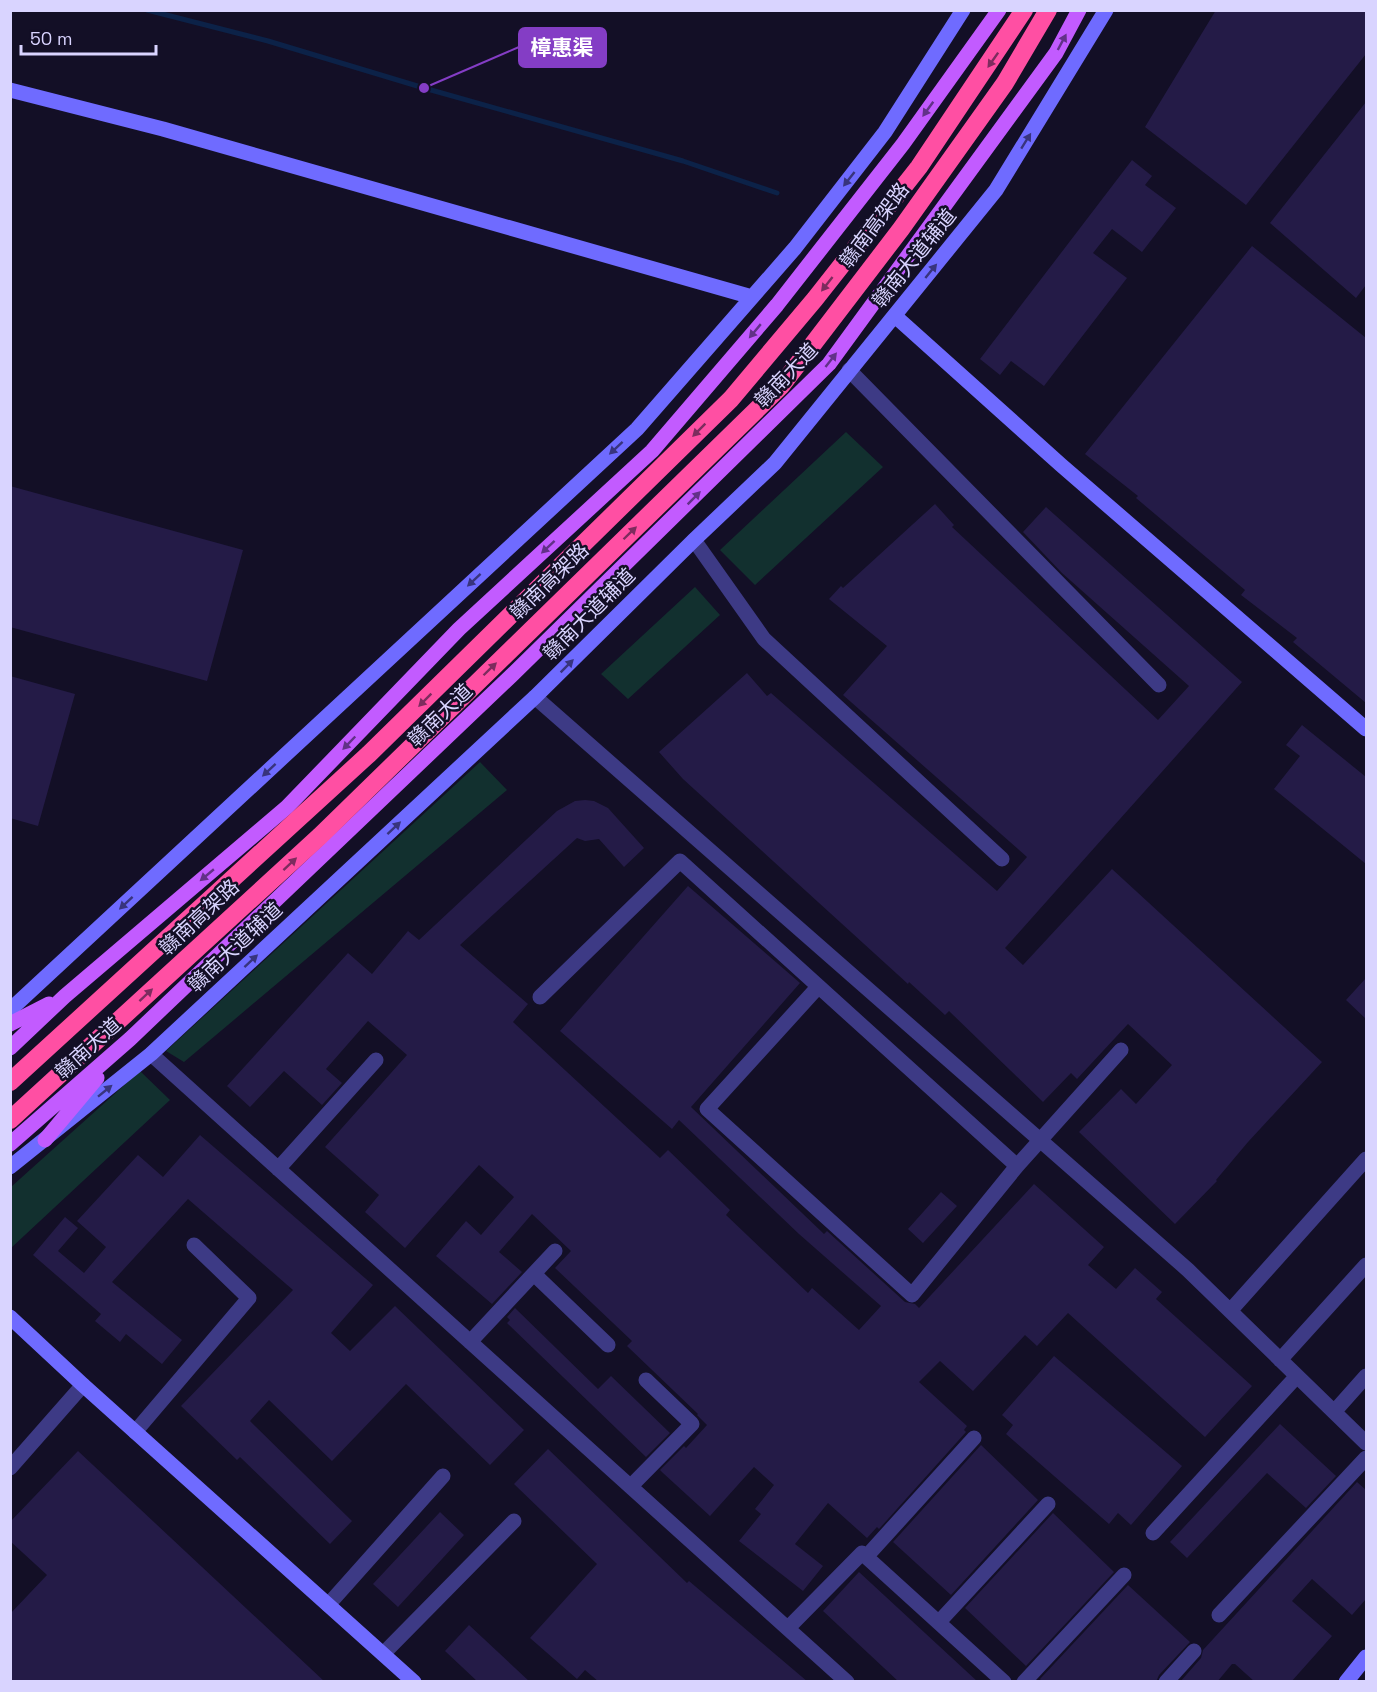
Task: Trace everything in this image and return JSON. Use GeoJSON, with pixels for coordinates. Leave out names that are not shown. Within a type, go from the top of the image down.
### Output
{"type":"FeatureCollection","features":[{"type":"Feature","properties":{"kind":"highway","name":"赣南高架路"},"geometry":{"type":"LineString","coordinates":[[10,1082],[369,754],[731,399],[815,299],[919,167],[1024,10]]}},
{"type":"Feature","properties":{"kind":"highway","name":"赣南高架路"},"geometry":{"type":"LineString","coordinates":[[10,1120],[320,836],[781,386],[901,229],[977,122],[1005,82],[1048,10]]}},
{"type":"Feature","properties":{"kind":"main road"},"geometry":{"type":"LineString","coordinates":[[10,1048],[65,996],[287,807],[459,629],[652,451],[777,305],[903,144],[999,10]]}},
{"type":"Feature","properties":{"kind":"main road","name":"赣南大道"},"geometry":{"type":"LineString","coordinates":[[10,1144],[130,1039],[503,685],[829,364],[1056,53],[1079,10]]}},
{"type":"Feature","properties":{"kind":"main road"},"geometry":{"type":"LineString","coordinates":[[10,1024],[65,996]]}},
{"type":"Feature","properties":{"kind":"main road"},"geometry":{"type":"LineString","coordinates":[[45,1140],[130,1039]]}},
{"type":"Feature","properties":{"kind":"street"},"geometry":{"type":"LineString","coordinates":[[10,1010],[637,429],[795,248],[885,132],[963,10]]}},
{"type":"Feature","properties":{"kind":"street","name":"赣南大道辅道"},"geometry":{"type":"LineString","coordinates":[[10,1167],[151,1054],[535,697],[775,463],[996,190],[1106,10]]}},
{"type":"Feature","properties":{"kind":"street"},"geometry":{"type":"LineString","coordinates":[[10,90],[163,129],[752,297]]}},
{"type":"Feature","properties":{"kind":"street"},"geometry":{"type":"LineString","coordinates":[[895,316],[1061,465],[1366,729]]}},
{"type":"Feature","properties":{"kind":"street"},"geometry":{"type":"LineString","coordinates":[[849,370],[1159,685]]}},
{"type":"Feature","properties":{"kind":"street"},"geometry":{"type":"LineString","coordinates":[[694,540],[764,639],[1002,859]]}},
{"type":"Feature","properties":{"kind":"street"},"geometry":{"type":"LineString","coordinates":[[535,697],[1188,1270],[1366,1443]]}},
{"type":"Feature","properties":{"kind":"street"},"geometry":{"type":"LineString","coordinates":[[540,997],[680,861],[1017,1166]]}},
{"type":"Feature","properties":{"kind":"street"},"geometry":{"type":"LineString","coordinates":[[818,987],[707,1109],[912,1295],[1017,1166],[1120,1050]]}},
{"type":"Feature","properties":{"kind":"street"},"geometry":{"type":"LineString","coordinates":[[151,1054],[848,1682]]}},
{"type":"Feature","properties":{"kind":"street"},"geometry":{"type":"LineString","coordinates":[[278,1169],[376,1060]]}},
{"type":"Feature","properties":{"kind":"street"},"geometry":{"type":"LineString","coordinates":[[1230,1311],[1366,1159]]}},
{"type":"Feature","properties":{"kind":"street"},"geometry":{"type":"LineString","coordinates":[[135,1432],[249,1298],[194,1245]]}},
{"type":"Feature","properties":{"kind":"street"},"geometry":{"type":"LineString","coordinates":[[470,1342],[555,1251]]}},
{"type":"Feature","properties":{"kind":"street"},"geometry":{"type":"LineString","coordinates":[[1280,1359],[1366,1265]]}},
{"type":"Feature","properties":{"kind":"street"},"geometry":{"type":"LineString","coordinates":[[534,1274],[608,1345]]}},
{"type":"Feature","properties":{"kind":"street"},"geometry":{"type":"LineString","coordinates":[[10,1317],[82,1386],[414,1682]]}},
{"type":"Feature","properties":{"kind":"street"},"geometry":{"type":"LineString","coordinates":[[1153,1533],[1297,1376]]}},
{"type":"Feature","properties":{"kind":"street"},"geometry":{"type":"LineString","coordinates":[[1334,1412],[1366,1376]]}},
{"type":"Feature","properties":{"kind":"street"},"geometry":{"type":"LineString","coordinates":[[631,1486],[692,1424],[646,1380]]}},
{"type":"Feature","properties":{"kind":"street"},"geometry":{"type":"LineString","coordinates":[[10,1468],[82,1386]]}},
{"type":"Feature","properties":{"kind":"street"},"geometry":{"type":"LineString","coordinates":[[866,1557],[974,1438]]}},
{"type":"Feature","properties":{"kind":"street"},"geometry":{"type":"LineString","coordinates":[[1219,1615],[1366,1458]]}},
{"type":"Feature","properties":{"kind":"street"},"geometry":{"type":"LineString","coordinates":[[328,1605],[443,1476]]}},
{"type":"Feature","properties":{"kind":"street"},"geometry":{"type":"LineString","coordinates":[[939,1622],[1048,1504]]}},
{"type":"Feature","properties":{"kind":"street"},"geometry":{"type":"LineString","coordinates":[[383,1654],[514,1521]]}},
{"type":"Feature","properties":{"kind":"street"},"geometry":{"type":"LineString","coordinates":[[788,1628],[862,1553],[1004,1682]]}},
{"type":"Feature","properties":{"kind":"street"},"geometry":{"type":"LineString","coordinates":[[1024,1682],[1124,1575]]}},
{"type":"Feature","properties":{"kind":"street"},"geometry":{"type":"LineString","coordinates":[[1166,1682],[1194,1651]]}},
{"type":"Feature","properties":{"kind":"street"},"geometry":{"type":"LineString","coordinates":[[1346,1682],[1366,1657]]}},
{"type":"Feature","properties":{"kind":"green space"},"geometry":{"type":"Polygon","coordinates":[[[846,432],[883,467],[755,585],[720,550],[846,432]]]}},
{"type":"Feature","properties":{"kind":"green space"},"geometry":{"type":"Polygon","coordinates":[[[695,587],[720,615],[628,699],[601,674],[695,587]]]}},
{"type":"Feature","properties":{"kind":"green space"},"geometry":{"type":"Polygon","coordinates":[[[480,762],[507,790],[184,1062],[166,1051],[480,762]]]}},
{"type":"Feature","properties":{"kind":"green space"},"geometry":{"type":"Polygon","coordinates":[[[140,1071],[170,1100],[11,1248],[11,1187],[140,1071]]]}},
{"type":"Feature","properties":{"kind":"building"},"geometry":{"type":"Polygon","coordinates":[[[1216,10],[1366,10],[1366,54],[1246,205],[1145,127],[1216,10]]]}},
{"type":"Feature","properties":{"kind":"building"},"geometry":{"type":"Polygon","coordinates":[[[1366,102],[1366,285],[1356,298],[1270,223],[1366,102]]]}},
{"type":"Feature","properties":{"kind":"building"},"geometry":{"type":"Polygon","coordinates":[[[1132,160],[1152,176],[1145,185],[1176,208],[1142,252],[1112,229],[1093,253],[1127,278],[1044,386],[1011,361],[1000,375],[980,359],[1132,160]]]}},
{"type":"Feature","properties":{"kind":"building"},"geometry":{"type":"Polygon","coordinates":[[[1252,246],[1366,338],[1366,703],[1293,642],[1297,638],[1241,595],[1245,590],[1136,498],[1138,496],[1085,454],[1252,246]]]}},
{"type":"Feature","properties":{"kind":"building"},"geometry":{"type":"Polygon","coordinates":[[[10,486],[243,550],[207,681],[10,627],[10,486]]]}},
{"type":"Feature","properties":{"kind":"building"},"geometry":{"type":"Polygon","coordinates":[[[935,504],[954,525],[952,527],[1158,720],[1189,686],[1062,573],[1023,532],[1046,507],[1242,682],[1005,948],[1023,965],[1112,869],[1322,1062],[1248,1142],[1217,1181],[1175,1224],[1079,1132],[1121,1089],[1136,1104],[1172,1065],[1128,1024],[1077,1079],[1071,1073],[1043,1102],[949,1011],[945,1015],[909,982],[908,984],[683,779],[659,752],[747,673],[767,696],[771,693],[997,891],[1027,857],[843,695],[887,646],[829,599],[935,504]]]}},
{"type":"Feature","properties":{"kind":"building"},"geometry":{"type":"Polygon","coordinates":[[[10,676],[75,694],[38,826],[10,818],[10,676]]]}},
{"type":"Feature","properties":{"kind":"building"},"geometry":{"type":"Polygon","coordinates":[[[1302,725],[1366,777],[1366,864],[1274,789],[1300,756],[1286,745],[1302,725]]]}},
{"type":"Feature","properties":{"kind":"building"},"geometry":{"type":"Polygon","coordinates":[[[575,801],[594,801],[608,808],[644,848],[624,867],[599,839],[585,841],[577,838],[460,945],[528,1004],[513,1022],[660,1158],[668,1150],[730,1210],[726,1215],[808,1293],[812,1288],[859,1330],[881,1306],[799,1234],[679,1120],[672,1129],[560,1031],[688,886],[800,983],[691,1107],[824,1234],[827,1231],[905,1302],[915,1304],[919,1308],[1034,1184],[1104,1247],[1088,1265],[1116,1289],[1135,1268],[1162,1292],[1156,1299],[1252,1386],[1205,1437],[1068,1313],[1037,1346],[1025,1335],[973,1391],[940,1361],[919,1382],[967,1426],[964,1430],[966,1432],[879,1529],[877,1527],[867,1538],[828,1503],[795,1544],[823,1566],[803,1591],[739,1541],[761,1514],[755,1509],[774,1485],[754,1467],[710,1516],[660,1470],[684,1446],[686,1448],[707,1425],[627,1346],[632,1341],[555,1268],[571,1251],[532,1214],[499,1252],[522,1272],[492,1304],[436,1256],[466,1221],[481,1235],[514,1197],[479,1165],[405,1248],[365,1212],[379,1195],[325,1147],[407,1055],[368,1021],[326,1069],[342,1083],[322,1105],[284,1071],[250,1107],[227,1086],[348,953],[372,974],[408,931],[419,940],[557,811],[575,801]]]}},
{"type":"Feature","properties":{"kind":"building"},"geometry":{"type":"Polygon","coordinates":[[[1366,978],[1366,1019],[1346,1000],[1366,978]]]}},
{"type":"Feature","properties":{"kind":"building"},"geometry":{"type":"Polygon","coordinates":[[[200,1135],[373,1285],[331,1333],[350,1351],[395,1306],[524,1430],[490,1465],[406,1384],[332,1461],[269,1400],[250,1421],[352,1521],[330,1544],[240,1457],[237,1460],[181,1406],[293,1290],[188,1199],[112,1282],[182,1340],[162,1364],[126,1334],[120,1342],[95,1321],[101,1314],[33,1255],[65,1217],[78,1228],[58,1251],[84,1273],[106,1247],[77,1221],[138,1155],[163,1177],[200,1135]]]}},
{"type":"Feature","properties":{"kind":"building"},"geometry":{"type":"Polygon","coordinates":[[[941,1192],[957,1206],[923,1243],[908,1229],[941,1192]]]}},
{"type":"Feature","properties":{"kind":"building"},"geometry":{"type":"Polygon","coordinates":[[[515,1308],[598,1389],[611,1376],[670,1433],[646,1457],[507,1323],[510,1320],[507,1317],[515,1308]]]}},
{"type":"Feature","properties":{"kind":"building"},"geometry":{"type":"Polygon","coordinates":[[[1054,1356],[1182,1466],[1131,1525],[1118,1513],[1109,1524],[1006,1434],[1013,1425],[1002,1415],[1054,1356]]]}},
{"type":"Feature","properties":{"kind":"building"},"geometry":{"type":"Polygon","coordinates":[[[1280,1424],[1336,1476],[1306,1508],[1267,1473],[1187,1558],[1170,1542],[1280,1424]]]}},
{"type":"Feature","properties":{"kind":"building"},"geometry":{"type":"Polygon","coordinates":[[[981,1445],[1038,1500],[951,1595],[893,1542],[981,1445]]]}},
{"type":"Feature","properties":{"kind":"building"},"geometry":{"type":"Polygon","coordinates":[[[548,1449],[687,1583],[689,1581],[808,1682],[599,1682],[585,1670],[577,1679],[530,1638],[597,1564],[514,1484],[548,1449]]]}},
{"type":"Feature","properties":{"kind":"building"},"geometry":{"type":"Polygon","coordinates":[[[78,1451],[325,1682],[10,1682],[10,1614],[47,1575],[10,1541],[10,1522],[78,1451]]]}},
{"type":"Feature","properties":{"kind":"building"},"geometry":{"type":"Polygon","coordinates":[[[1357,1482],[1366,1490],[1366,1599],[1352,1615],[1312,1579],[1292,1601],[1332,1636],[1291,1682],[1255,1682],[1235,1664],[1232,1664],[1217,1682],[1180,1682],[1201,1658],[1203,1650],[1357,1482]]]}},
{"type":"Feature","properties":{"kind":"building"},"geometry":{"type":"Polygon","coordinates":[[[440,1512],[464,1535],[398,1607],[373,1584],[440,1512]]]}},
{"type":"Feature","properties":{"kind":"building"},"geometry":{"type":"Polygon","coordinates":[[[1053,1513],[1114,1572],[1026,1666],[965,1608],[1053,1513]]]}},
{"type":"Feature","properties":{"kind":"building"},"geometry":{"type":"Polygon","coordinates":[[[859,1572],[978,1682],[899,1682],[823,1611],[859,1572]]]}},
{"type":"Feature","properties":{"kind":"building"},"geometry":{"type":"Polygon","coordinates":[[[1128,1585],[1190,1642],[1159,1675],[1156,1682],[1042,1682],[1040,1679],[1128,1585]]]}},
{"type":"Feature","properties":{"kind":"building"},"geometry":{"type":"Polygon","coordinates":[[[469,1625],[530,1682],[478,1682],[445,1651],[469,1625]]]}},
{"type":"Feature","properties":{"kind":"waterway"},"geometry":{"type":"LineString","coordinates":[[147,10],[268,41],[424,88],[683,161],[777,193]]}},
{"type":"Feature","properties":{"kind":"place","name":"樟惠渠"},"geometry":{"type":"Point","coordinates":[424,88]}}]}
